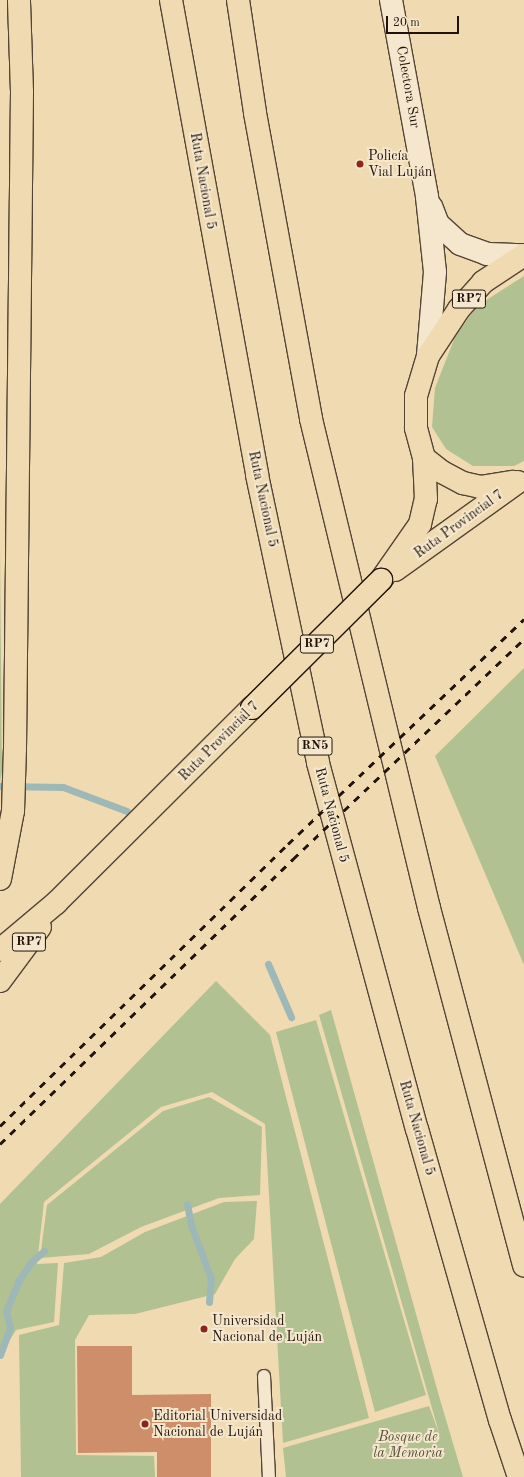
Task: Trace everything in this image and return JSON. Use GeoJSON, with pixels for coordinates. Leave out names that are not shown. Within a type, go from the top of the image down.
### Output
{"type":"FeatureCollection","features":[{"type":"Feature","properties":{"kind":"main road"},"geometry":{"type":"LineString","coordinates":[[0,879],[13,811],[15,749],[22,92],[19,0]]}},
{"type":"Feature","properties":{"kind":"main road","name":"Ruta Nacional 5"},"geometry":{"type":"LineString","coordinates":[[171,0],[258,475],[318,763],[417,1129],[500,1420],[519,1477]]}},
{"type":"Feature","properties":{"kind":"main road"},"geometry":{"type":"LineString","coordinates":[[238,0],[255,113],[311,419],[428,908],[524,1266]]}},
{"type":"Feature","properties":{"kind":"main road","name":"RP7"},"geometry":{"type":"LineString","coordinates":[[521,481],[474,486],[442,472],[424,458],[416,428],[416,396],[428,356],[459,310],[483,282],[524,254]]}},
{"type":"Feature","properties":{"kind":"main road","name":"Ruta Provincial 7"},"geometry":{"type":"LineString","coordinates":[[381,580],[420,524],[426,499],[424,458]]}},
{"type":"Feature","properties":{"kind":"main road","name":"Ruta Provincial 7"},"geometry":{"type":"LineString","coordinates":[[0,950],[56,903],[381,580],[521,481]]}},
{"type":"Feature","properties":{"kind":"main road","name":"Ruta Provincial 7"},"geometry":{"type":"LineString","coordinates":[[0,981],[56,903]]}},
{"type":"Feature","properties":{"kind":"street","name":"Colectora Sur"},"geometry":{"type":"LineString","coordinates":[[391,0],[428,197],[434,272],[428,356]]}},
{"type":"Feature","properties":{"kind":"street","name":"Colectora Sur"},"geometry":{"type":"LineString","coordinates":[[428,197],[438,224],[460,244],[487,254],[524,254]]}},
{"type":"Feature","properties":{"kind":"lane"},"geometry":{"type":"LineString","coordinates":[[264,1376],[269,1477]]}},
{"type":"Feature","properties":{"kind":"green space"},"geometry":{"type":"Polygon","coordinates":[[[524,276],[524,461],[514,466],[473,466],[446,449],[432,427],[435,388],[455,337],[477,306],[524,276]]]}},
{"type":"Feature","properties":{"kind":"green space"},"geometry":{"type":"Polygon","coordinates":[[[0,548],[2,772],[0,782],[0,548]]]}},
{"type":"Feature","properties":{"kind":"green space"},"geometry":{"type":"Polygon","coordinates":[[[524,668],[524,965],[435,756],[524,668]]]}},
{"type":"Feature","properties":{"kind":"green space"},"geometry":{"type":"Polygon","coordinates":[[[216,981],[270,1035],[369,1418],[283,1443],[265,1124],[212,1092],[161,1107],[44,1202],[37,1264],[58,1263],[54,1322],[16,1330],[0,1356],[0,1204],[216,981]]]}},
{"type":"Feature","properties":{"kind":"green space","name":"Bosque de la Memoria"},"geometry":{"type":"Polygon","coordinates":[[[331,1010],[463,1477],[286,1477],[283,1448],[429,1406],[440,1436],[319,1015],[331,1010]]]}},
{"type":"Feature","properties":{"kind":"green space"},"geometry":{"type":"Polygon","coordinates":[[[316,1020],[426,1395],[375,1412],[276,1032],[316,1020]]]}},
{"type":"Feature","properties":{"kind":"green space"},"geometry":{"type":"Polygon","coordinates":[[[209,1097],[262,1127],[260,1195],[219,1198],[141,1227],[89,1254],[40,1258],[47,1205],[163,1111],[209,1097]]]}},
{"type":"Feature","properties":{"kind":"green space"},"geometry":{"type":"Polygon","coordinates":[[[257,1201],[254,1239],[235,1259],[215,1294],[135,1314],[89,1315],[75,1340],[76,1455],[154,1456],[155,1477],[21,1477],[19,1335],[59,1325],[64,1263],[101,1257],[145,1232],[224,1202],[257,1201]]]}},
{"type":"Feature","properties":{"kind":"building","name":"Editorial Universidad Nacional de Luján"},"geometry":{"type":"Polygon","coordinates":[[[77,1346],[132,1346],[132,1395],[211,1394],[211,1477],[157,1477],[157,1452],[78,1453],[77,1346]]]}},
{"type":"Feature","properties":{"kind":"waterway"},"geometry":{"type":"LineString","coordinates":[[0,786],[63,787],[127,811]]}},
{"type":"Feature","properties":{"kind":"waterway"},"geometry":{"type":"LineString","coordinates":[[268,964],[291,1017]]}},
{"type":"Feature","properties":{"kind":"waterway"},"geometry":{"type":"LineString","coordinates":[[187,1204],[191,1225],[211,1279],[209,1302]]}},
{"type":"Feature","properties":{"kind":"waterway"},"geometry":{"type":"LineString","coordinates":[[0,1355],[10,1328],[6,1311],[19,1280],[32,1261],[44,1251]]}},
{"type":"Feature","properties":{"kind":"railway"},"geometry":{"type":"LineString","coordinates":[[0,1126],[288,844],[524,619]]}},
{"type":"Feature","properties":{"kind":"railway"},"geometry":{"type":"LineString","coordinates":[[0,1144],[293,859],[524,639]]}},
{"type":"Feature","properties":{"kind":"place","name":"Policía Vial Luján"},"geometry":{"type":"Point","coordinates":[360,164]}},
{"type":"Feature","properties":{"kind":"place","name":"Universidad Nacional de Luján"},"geometry":{"type":"Point","coordinates":[204,1329]}},
{"type":"Feature","properties":{"kind":"place","name":"Editorial Universidad Nacional de Luján"},"geometry":{"type":"Point","coordinates":[145,1424]}}]}
